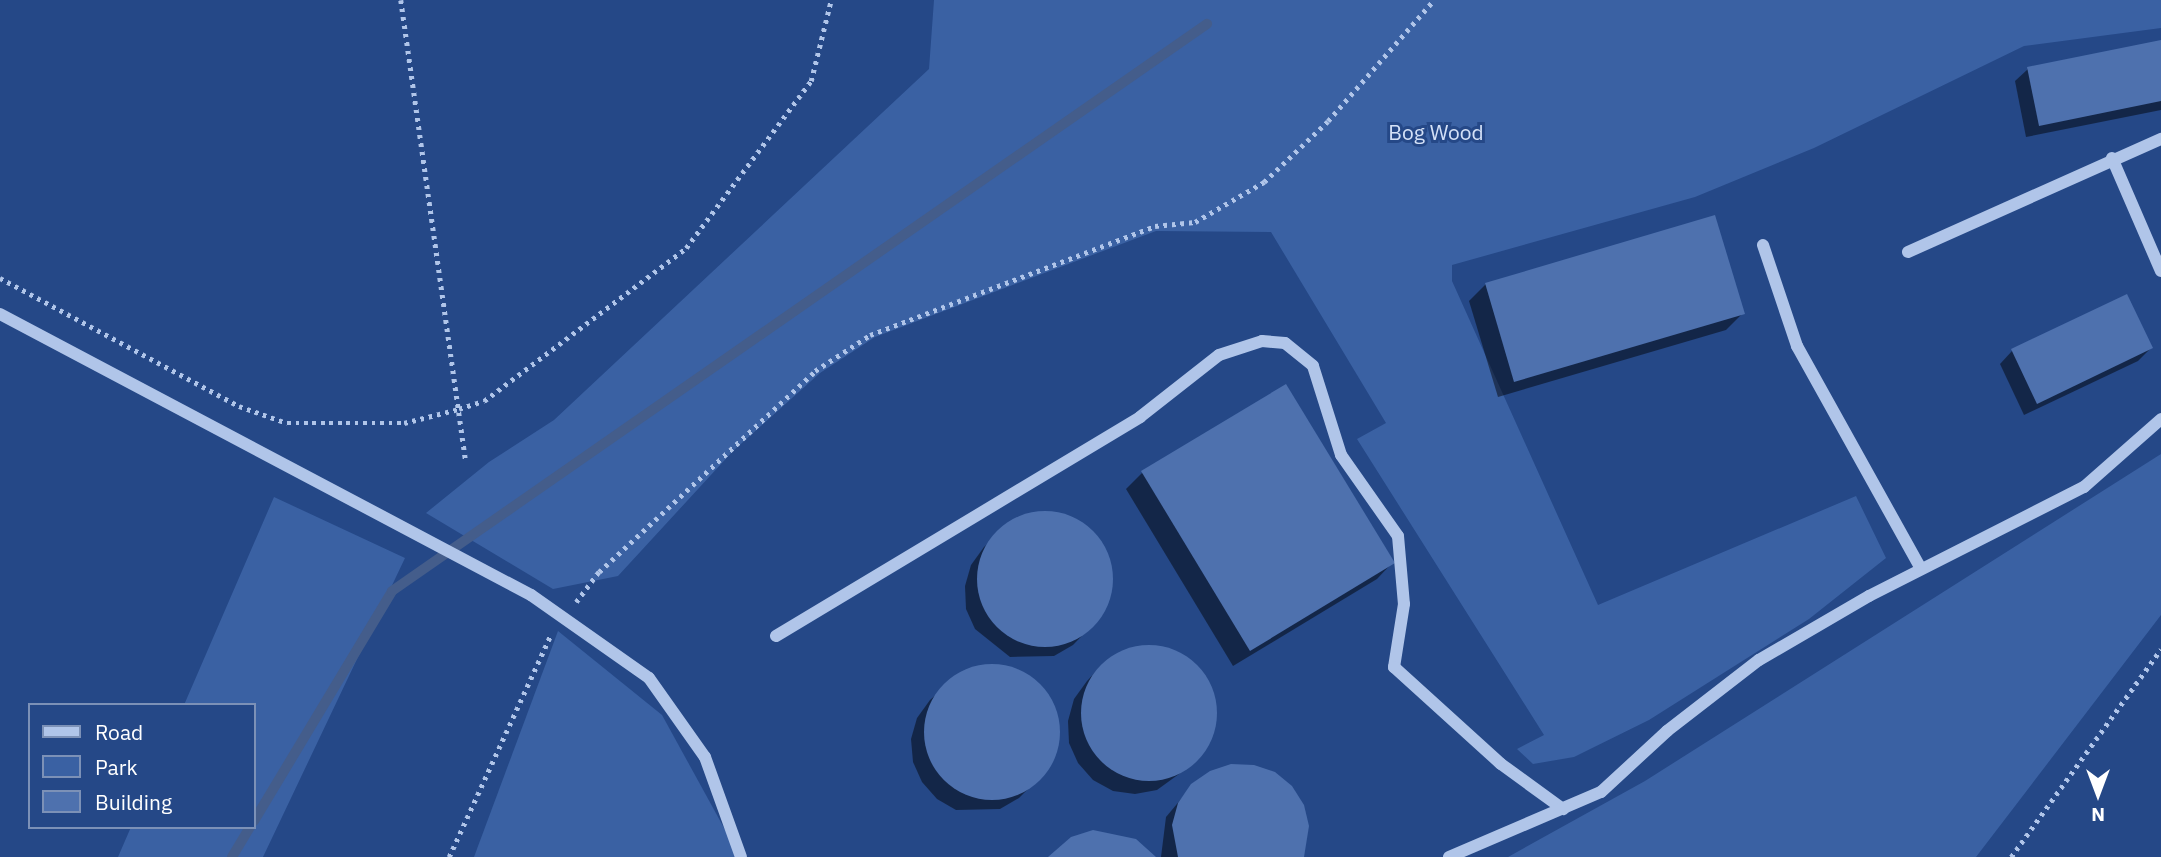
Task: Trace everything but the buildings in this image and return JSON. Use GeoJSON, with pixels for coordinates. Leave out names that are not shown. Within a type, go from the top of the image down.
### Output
{"type":"FeatureCollection","features":[{"type":"Feature","properties":{"kind":"lane"},"geometry":{"type":"LineString","coordinates":[[1908,252],[2112,158],[2161,139]]}},
{"type":"Feature","properties":{"kind":"lane"},"geometry":{"type":"LineString","coordinates":[[2112,158],[2161,271]]}},
{"type":"Feature","properties":{"kind":"lane"},"geometry":{"type":"LineString","coordinates":[[1763,245],[1797,346],[1921,569]]}},
{"type":"Feature","properties":{"kind":"lane"},"geometry":{"type":"LineString","coordinates":[[0,314],[531,595],[649,678],[705,757],[741,857]]}},
{"type":"Feature","properties":{"kind":"lane"},"geometry":{"type":"LineString","coordinates":[[776,636],[1140,417],[1219,355],[1262,341],[1285,343],[1313,366],[1341,455],[1398,536],[1404,604],[1394,667],[1502,764],[1563,809]]}},
{"type":"Feature","properties":{"kind":"lane"},"geometry":{"type":"LineString","coordinates":[[1449,857],[1601,792],[1667,731],[1759,660],[1921,569],[2084,486],[2161,419]]}},
{"type":"Feature","properties":{"kind":"path"},"geometry":{"type":"LineString","coordinates":[[401,0],[466,461]]}},
{"type":"Feature","properties":{"kind":"path"},"geometry":{"type":"LineString","coordinates":[[0,278],[239,406],[287,423],[404,423],[484,401],[686,248],[811,81],[831,0]]}},
{"type":"Feature","properties":{"kind":"path"},"geometry":{"type":"LineString","coordinates":[[449,857],[554,628],[599,572],[816,371],[870,335],[1155,226],[1195,222],[1264,182],[1328,121],[1434,0]]}},
{"type":"Feature","properties":{"kind":"path"},"geometry":{"type":"LineString","coordinates":[[2011,857],[2161,649]]}},
{"type":"Feature","properties":{"kind":"green space","name":"Bog Wood"},"geometry":{"type":"Polygon","coordinates":[[[934,0],[2161,0],[2161,28],[2024,46],[1814,148],[1695,197],[1452,265],[1452,281],[1598,605],[1856,496],[1886,558],[1809,619],[1649,720],[1574,757],[1533,764],[1517,749],[1544,735],[1357,439],[1386,423],[1271,232],[1156,231],[875,337],[820,373],[733,451],[618,576],[553,589],[426,513],[489,462],[554,420],[929,69],[934,0]]]}},
{"type":"Feature","properties":{"kind":"green space"},"geometry":{"type":"Polygon","coordinates":[[[2161,454],[2161,615],[1976,857],[1508,857],[1645,781],[2161,454]]]}},
{"type":"Feature","properties":{"kind":"green space"},"geometry":{"type":"Polygon","coordinates":[[[274,497],[405,558],[263,857],[118,857],[130,829],[256,829],[256,703],[185,703],[274,497]]]}},
{"type":"Feature","properties":{"kind":"green space"},"geometry":{"type":"Polygon","coordinates":[[[558,631],[662,715],[740,857],[474,857],[558,631]]]}},
{"type":"Feature","properties":{"kind":"waterway"},"geometry":{"type":"LineString","coordinates":[[256,818],[392,591],[1207,24]]}},
{"type":"Feature","properties":{"kind":"waterway"},"geometry":{"type":"LineString","coordinates":[[232,857],[249,829]]}}]}
